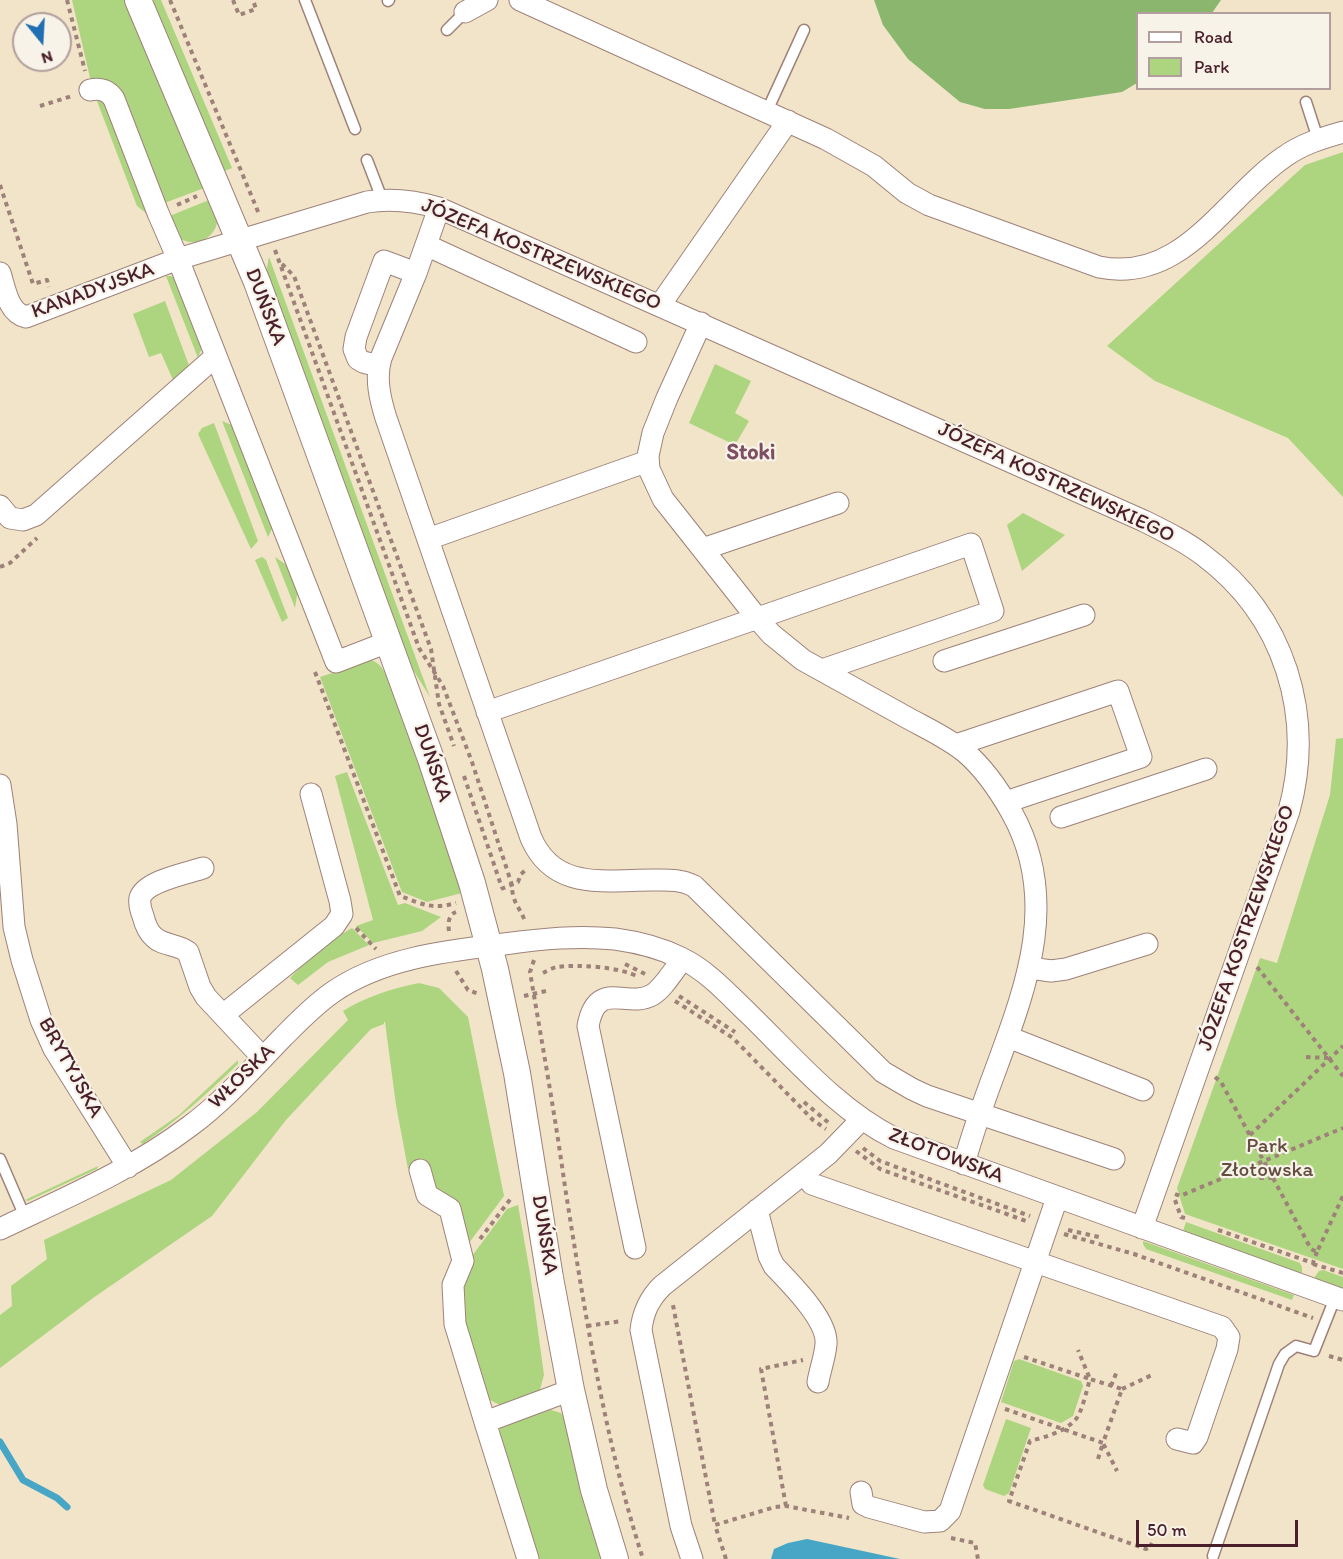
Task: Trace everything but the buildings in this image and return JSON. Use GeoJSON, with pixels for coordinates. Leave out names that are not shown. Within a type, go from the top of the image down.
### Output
{"type":"FeatureCollection","features":[{"type":"Feature","properties":{"kind":"street","name":"DUŃSKA"},"geometry":{"type":"LineString","coordinates":[[138,0],[240,240],[388,642],[454,829],[489,945],[509,1030],[526,1118],[550,1278],[571,1390],[594,1490],[615,1559]]}},
{"type":"Feature","properties":{"kind":"street"},"geometry":{"type":"LineString","coordinates":[[465,12],[487,0]]}},
{"type":"Feature","properties":{"kind":"street"},"geometry":{"type":"LineString","coordinates":[[520,0],[854,153],[907,193],[929,205],[1099,267],[1113,270],[1147,267],[1177,253],[1282,158],[1318,139],[1343,132]]}},
{"type":"Feature","properties":{"kind":"street"},"geometry":{"type":"LineString","coordinates":[[90,90],[103,90],[110,93],[114,99],[336,662],[388,642]]}},
{"type":"Feature","properties":{"kind":"street"},"geometry":{"type":"LineString","coordinates":[[660,305],[788,121]]}},
{"type":"Feature","properties":{"kind":"street","name":"JÓZEFA KOSTRZEWSKIEGO"},"geometry":{"type":"LineString","coordinates":[[240,240],[351,205],[382,199],[412,201],[440,208],[1150,524],[1203,555],[1230,579],[1258,613],[1280,653],[1296,702],[1299,735],[1297,776],[1289,811],[1142,1228]]}},
{"type":"Feature","properties":{"kind":"street"},"geometry":{"type":"LineString","coordinates":[[440,208],[379,366],[378,384],[382,408],[538,853],[554,869],[576,879],[676,880],[694,886],[884,1072],[912,1089],[1114,1159]]}},
{"type":"Feature","properties":{"kind":"street","name":"KANADYJSKA"},"geometry":{"type":"LineString","coordinates":[[0,273],[12,308],[20,316],[26,317],[178,259],[240,240]]}},
{"type":"Feature","properties":{"kind":"street"},"geometry":{"type":"LineString","coordinates":[[426,245],[636,342]]}},
{"type":"Feature","properties":{"kind":"street"},"geometry":{"type":"LineString","coordinates":[[379,366],[358,359],[354,344],[384,261],[416,273]]}},
{"type":"Feature","properties":{"kind":"street"},"geometry":{"type":"LineString","coordinates":[[701,323],[663,408],[650,444],[648,461],[663,499],[757,618],[787,648],[956,745],[973,759],[992,780],[1006,802],[1026,843],[1036,889],[1035,935],[1029,968],[1023,992],[979,1113],[964,1164]]}},
{"type":"Feature","properties":{"kind":"street"},"geometry":{"type":"LineString","coordinates":[[0,506],[10,518],[23,520],[36,515],[216,356]]}},
{"type":"Feature","properties":{"kind":"street"},"geometry":{"type":"LineString","coordinates":[[428,539],[648,461]]}},
{"type":"Feature","properties":{"kind":"street"},"geometry":{"type":"LineString","coordinates":[[702,549],[838,503]]}},
{"type":"Feature","properties":{"kind":"street"},"geometry":{"type":"LineString","coordinates":[[488,712],[971,544],[1003,641]]}},
{"type":"Feature","properties":{"kind":"street"},"geometry":{"type":"LineString","coordinates":[[822,670],[993,611]]}},
{"type":"Feature","properties":{"kind":"street"},"geometry":{"type":"LineString","coordinates":[[944,662],[1084,615]]}},
{"type":"Feature","properties":{"kind":"street"},"geometry":{"type":"LineString","coordinates":[[956,745],[1118,691],[1152,787]]}},
{"type":"Feature","properties":{"kind":"street"},"geometry":{"type":"LineString","coordinates":[[1006,802],[1141,757]]}},
{"type":"Feature","properties":{"kind":"street"},"geometry":{"type":"LineString","coordinates":[[1061,817],[1206,769]]}},
{"type":"Feature","properties":{"kind":"street"},"geometry":{"type":"LineString","coordinates":[[1074,780],[1084,809]]}},
{"type":"Feature","properties":{"kind":"street","name":"BRYTYJSKA"},"geometry":{"type":"LineString","coordinates":[[0,785],[6,824],[14,927],[22,960],[42,1020],[54,1049],[128,1167]]}},
{"type":"Feature","properties":{"kind":"street"},"geometry":{"type":"LineString","coordinates":[[223,1015],[334,926],[342,914],[311,794]]}},
{"type":"Feature","properties":{"kind":"street"},"geometry":{"type":"LineString","coordinates":[[203,868],[149,886],[140,897],[140,907],[150,933],[155,938],[184,948],[188,952],[200,987],[206,997],[263,1058]]}},
{"type":"Feature","properties":{"kind":"street","name":"ZŁOTOWSKA"},"geometry":{"type":"LineString","coordinates":[[489,945],[576,937],[616,939],[641,944],[682,959],[723,988],[832,1096],[878,1130],[909,1145],[1339,1299]]}},
{"type":"Feature","properties":{"kind":"street"},"geometry":{"type":"LineString","coordinates":[[1029,968],[1051,971],[1066,969],[1147,944]]}},
{"type":"Feature","properties":{"kind":"street","name":"WŁOSKA"},"geometry":{"type":"LineString","coordinates":[[0,1229],[128,1167],[192,1124],[230,1091],[302,1018],[332,992],[363,975],[409,960],[489,945]]}},
{"type":"Feature","properties":{"kind":"street"},"geometry":{"type":"LineString","coordinates":[[635,1248],[588,1026],[595,1007],[609,998],[638,998],[654,993],[682,959]]}},
{"type":"Feature","properties":{"kind":"street"},"geometry":{"type":"LineString","coordinates":[[1008,1037],[1143,1090]]}},
{"type":"Feature","properties":{"kind":"street"},"geometry":{"type":"LineString","coordinates":[[692,1559],[676,1503],[641,1329],[642,1318],[653,1295],[662,1286],[828,1154],[862,1119]]}},
{"type":"Feature","properties":{"kind":"street"},"geometry":{"type":"LineString","coordinates":[[420,1170],[427,1195],[450,1209],[463,1261],[453,1285],[455,1324],[528,1559]]}},
{"type":"Feature","properties":{"kind":"street"},"geometry":{"type":"LineString","coordinates":[[804,1173],[812,1184],[1222,1327],[1229,1337],[1227,1349],[1197,1437],[1193,1443],[1177,1438]]}},
{"type":"Feature","properties":{"kind":"street"},"geometry":{"type":"LineString","coordinates":[[861,1492],[863,1504],[869,1507],[924,1522],[940,1521],[950,1511],[1057,1198]]}},
{"type":"Feature","properties":{"kind":"street"},"geometry":{"type":"LineString","coordinates":[[757,1210],[769,1256],[774,1266],[813,1311],[825,1330],[826,1344],[818,1382]]}},
{"type":"Feature","properties":{"kind":"street"},"geometry":{"type":"LineString","coordinates":[[485,1422],[571,1390]]}},
{"type":"Feature","properties":{"kind":"lane"},"geometry":{"type":"LineString","coordinates":[[305,0],[355,129]]}},
{"type":"Feature","properties":{"kind":"lane"},"geometry":{"type":"LineString","coordinates":[[447,30],[465,12]]}},
{"type":"Feature","properties":{"kind":"lane"},"geometry":{"type":"LineString","coordinates":[[766,111],[804,30]]}},
{"type":"Feature","properties":{"kind":"lane"},"geometry":{"type":"LineString","coordinates":[[1306,102],[1318,139]]}},
{"type":"Feature","properties":{"kind":"lane"},"geometry":{"type":"LineString","coordinates":[[367,160],[382,199]]}},
{"type":"Feature","properties":{"kind":"lane"},"geometry":{"type":"LineString","coordinates":[[0,1159],[25,1217]]}},
{"type":"Feature","properties":{"kind":"lane"},"geometry":{"type":"LineString","coordinates":[[1213,1556],[1279,1364],[1288,1351],[1296,1346],[1314,1351],[1339,1299]]}},
{"type":"Feature","properties":{"kind":"path"},"geometry":{"type":"LineString","coordinates":[[40,106],[90,90],[67,0]]}},
{"type":"Feature","properties":{"kind":"path"},"geometry":{"type":"LineString","coordinates":[[170,0],[261,220]]}},
{"type":"Feature","properties":{"kind":"path"},"geometry":{"type":"LineString","coordinates":[[233,0],[238,15],[256,9],[253,0]]}},
{"type":"Feature","properties":{"kind":"path"},"geometry":{"type":"LineString","coordinates":[[0,185],[33,284],[47,280],[57,307]]}},
{"type":"Feature","properties":{"kind":"path"},"geometry":{"type":"LineString","coordinates":[[274,248],[419,648],[442,686],[472,762],[512,885],[512,898],[524,919],[534,957],[530,972],[587,1326],[609,1436],[643,1559]]}},
{"type":"Feature","properties":{"kind":"path"},"geometry":{"type":"LineString","coordinates":[[280,261],[294,276],[431,649],[440,704],[454,748]]}},
{"type":"Feature","properties":{"kind":"path"},"geometry":{"type":"LineString","coordinates":[[461,769],[502,888]]}},
{"type":"Feature","properties":{"kind":"path"},"geometry":{"type":"LineString","coordinates":[[494,892],[518,882],[521,873]]}},
{"type":"Feature","properties":{"kind":"path"},"geometry":{"type":"LineString","coordinates":[[450,936],[448,925],[450,917],[461,911]]}},
{"type":"Feature","properties":{"kind":"path"},"geometry":{"type":"LineString","coordinates":[[342,914],[376,949]]}},
{"type":"Feature","properties":{"kind":"path"},"geometry":{"type":"LineString","coordinates":[[453,966],[468,990],[479,994],[489,992]]}},
{"type":"Feature","properties":{"kind":"path"},"geometry":{"type":"LineString","coordinates":[[1257,968],[1330,1056],[1343,1076]]}},
{"type":"Feature","properties":{"kind":"path"},"geometry":{"type":"LineString","coordinates":[[522,985],[532,983]]}},
{"type":"Feature","properties":{"kind":"path"},"geometry":{"type":"LineString","coordinates":[[524,996],[546,991]]}},
{"type":"Feature","properties":{"kind":"path"},"geometry":{"type":"LineString","coordinates":[[1250,1135],[1343,1046]]}},
{"type":"Feature","properties":{"kind":"path"},"geometry":{"type":"LineString","coordinates":[[1305,1057],[1330,1056]]}},
{"type":"Feature","properties":{"kind":"path"},"geometry":{"type":"LineString","coordinates":[[1197,1070],[1217,1077],[1221,1082],[1311,1248],[1317,1252]]}},
{"type":"Feature","properties":{"kind":"path"},"geometry":{"type":"LineString","coordinates":[[1192,1221],[1181,1217],[1173,1194],[1180,1196],[1343,1128]]}},
{"type":"Feature","properties":{"kind":"path"},"geometry":{"type":"LineString","coordinates":[[1248,1168],[1257,1178],[1273,1178]]}},
{"type":"Feature","properties":{"kind":"path"},"geometry":{"type":"LineString","coordinates":[[1214,1229],[1313,1263],[1343,1196]]}},
{"type":"Feature","properties":{"kind":"path"},"geometry":{"type":"LineString","coordinates":[[463,1261],[512,1197]]}},
{"type":"Feature","properties":{"kind":"path"},"geometry":{"type":"LineString","coordinates":[[672,1299],[715,1525],[726,1559]]}},
{"type":"Feature","properties":{"kind":"path"},"geometry":{"type":"LineString","coordinates":[[587,1326],[642,1318]]}},
{"type":"Feature","properties":{"kind":"path"},"geometry":{"type":"LineString","coordinates":[[1005,1350],[1122,1389],[1152,1375]]}},
{"type":"Feature","properties":{"kind":"path"},"geometry":{"type":"LineString","coordinates":[[1078,1350],[1090,1379],[1077,1418],[1047,1437],[1030,1441],[1009,1501],[1146,1549],[1152,1543]]}},
{"type":"Feature","properties":{"kind":"path"},"geometry":{"type":"LineString","coordinates":[[786,1506],[761,1369],[810,1358]]}},
{"type":"Feature","properties":{"kind":"path"},"geometry":{"type":"LineString","coordinates":[[1112,1386],[1117,1371]]}},
{"type":"Feature","properties":{"kind":"path"},"geometry":{"type":"LineString","coordinates":[[1098,1459],[1122,1389]]}},
{"type":"Feature","properties":{"kind":"path"},"geometry":{"type":"LineString","coordinates":[[987,1404],[1103,1443],[1117,1471]]}},
{"type":"Feature","properties":{"kind":"path"},"geometry":{"type":"LineString","coordinates":[[715,1525],[775,1507],[786,1506],[853,1519]]}},
{"type":"Feature","properties":{"kind":"path"},"geometry":{"type":"LineString","coordinates":[[942,1537],[975,1543],[978,1559]]}},
{"type":"Feature","properties":{"kind":"green space"},"geometry":{"type":"Polygon","coordinates":[[[72,0],[125,0],[204,188],[162,204],[117,91],[91,82],[72,0]]]}},
{"type":"Feature","properties":{"kind":"green space"},"geometry":{"type":"Polygon","coordinates":[[[150,0],[161,0],[232,168],[222,172],[150,0]]]}},
{"type":"Feature","properties":{"kind":"green space"},"geometry":{"type":"Polygon","coordinates":[[[874,0],[1221,0],[1213,12],[1136,12],[1136,84],[1122,92],[1009,109],[985,109],[960,102],[908,59],[883,25],[874,0]]]}},
{"type":"Feature","properties":{"kind":"green space"},"geometry":{"type":"Polygon","coordinates":[[[97,101],[107,101],[150,210],[146,213],[137,206],[97,101]]]}},
{"type":"Feature","properties":{"kind":"green space"},"geometry":{"type":"Polygon","coordinates":[[[1343,152],[1343,497],[1288,438],[1155,381],[1107,346],[1305,165],[1343,152]]]}},
{"type":"Feature","properties":{"kind":"green space"},"geometry":{"type":"Polygon","coordinates":[[[209,200],[217,223],[215,230],[211,235],[199,241],[180,239],[171,228],[167,217],[209,200]]]}},
{"type":"Feature","properties":{"kind":"green space"},"geometry":{"type":"Polygon","coordinates":[[[269,257],[430,697],[402,652],[266,272],[269,257]]]}},
{"type":"Feature","properties":{"kind":"green space"},"geometry":{"type":"Polygon","coordinates":[[[166,276],[176,278],[202,347],[198,358],[166,276]]]}},
{"type":"Feature","properties":{"kind":"green space"},"geometry":{"type":"Polygon","coordinates":[[[165,301],[190,368],[174,382],[161,353],[149,357],[133,314],[165,301]]]}},
{"type":"Feature","properties":{"kind":"green space"},"geometry":{"type":"Polygon","coordinates":[[[715,364],[751,381],[735,413],[749,421],[735,445],[689,423],[715,364]]]}},
{"type":"Feature","properties":{"kind":"green space"},"geometry":{"type":"Polygon","coordinates":[[[222,421],[232,425],[273,527],[268,537],[222,421]]]}},
{"type":"Feature","properties":{"kind":"green space"},"geometry":{"type":"Polygon","coordinates":[[[214,423],[258,541],[251,549],[198,434],[202,428],[214,423]]]}},
{"type":"Feature","properties":{"kind":"green space"},"geometry":{"type":"Polygon","coordinates":[[[1023,513],[1065,535],[1022,571],[1007,525],[1023,513]]]}},
{"type":"Feature","properties":{"kind":"green space"},"geometry":{"type":"Polygon","coordinates":[[[262,557],[266,560],[288,618],[282,622],[255,560],[262,557]]]}},
{"type":"Feature","properties":{"kind":"green space"},"geometry":{"type":"Polygon","coordinates":[[[275,557],[288,566],[298,589],[295,608],[275,557]]]}},
{"type":"Feature","properties":{"kind":"green space"},"geometry":{"type":"Polygon","coordinates":[[[371,660],[381,667],[391,686],[462,893],[427,902],[402,892],[320,677],[371,660]]]}},
{"type":"Feature","properties":{"kind":"green space","name":"Park Złotowska"},"geometry":{"type":"Polygon","coordinates":[[[1343,738],[1343,1269],[1185,1214],[1177,1188],[1260,958],[1277,963],[1330,795],[1336,739],[1343,738]]]}},
{"type":"Feature","properties":{"kind":"green space"},"geometry":{"type":"Polygon","coordinates":[[[347,772],[398,905],[405,903],[441,917],[422,931],[373,943],[356,926],[373,920],[335,776],[347,772]]]}},
{"type":"Feature","properties":{"kind":"green space"},"geometry":{"type":"Polygon","coordinates":[[[352,928],[369,945],[328,962],[298,985],[290,978],[319,948],[352,928]]]}},
{"type":"Feature","properties":{"kind":"green space"},"geometry":{"type":"Polygon","coordinates":[[[419,983],[439,988],[468,1017],[504,1196],[466,1247],[433,1190],[426,1166],[408,1169],[396,1105],[385,1022],[379,1021],[384,1024],[371,1029],[286,1120],[212,1216],[93,1298],[0,1368],[0,1315],[12,1306],[11,1286],[47,1259],[44,1240],[171,1180],[257,1112],[348,1020],[343,1011],[379,994],[419,983]]]}},
{"type":"Feature","properties":{"kind":"green space"},"geometry":{"type":"Polygon","coordinates":[[[238,1060],[238,1064],[181,1116],[143,1144],[140,1142],[179,1115],[238,1060]]]}},
{"type":"Feature","properties":{"kind":"green space"},"geometry":{"type":"Polygon","coordinates":[[[98,1166],[97,1169],[28,1201],[25,1200],[98,1166]]]}},
{"type":"Feature","properties":{"kind":"green space"},"geometry":{"type":"Polygon","coordinates":[[[518,1205],[544,1375],[539,1393],[502,1406],[486,1398],[462,1322],[459,1286],[466,1264],[507,1209],[518,1205]]]}},
{"type":"Feature","properties":{"kind":"green space"},"geometry":{"type":"Polygon","coordinates":[[[1186,1222],[1300,1263],[1302,1274],[1183,1231],[1186,1222]]]}},
{"type":"Feature","properties":{"kind":"green space"},"geometry":{"type":"Polygon","coordinates":[[[1143,1241],[1294,1295],[1292,1300],[1146,1249],[1143,1241]]]}},
{"type":"Feature","properties":{"kind":"green space"},"geometry":{"type":"Polygon","coordinates":[[[1323,1270],[1343,1277],[1343,1289],[1314,1278],[1319,1271],[1323,1270]]]}},
{"type":"Feature","properties":{"kind":"green space"},"geometry":{"type":"Polygon","coordinates":[[[1019,1359],[1081,1381],[1083,1386],[1073,1416],[1061,1423],[1001,1402],[1014,1361],[1019,1359]]]}},
{"type":"Feature","properties":{"kind":"green space"},"geometry":{"type":"Polygon","coordinates":[[[548,1409],[561,1413],[565,1419],[602,1559],[536,1559],[498,1441],[500,1428],[507,1423],[548,1409]]]}},
{"type":"Feature","properties":{"kind":"green space"},"geometry":{"type":"Polygon","coordinates":[[[1006,1419],[1031,1428],[1009,1493],[1004,1496],[985,1489],[983,1485],[1006,1419]]]}},
{"type":"Feature","properties":{"kind":"water"},"geometry":{"type":"Polygon","coordinates":[[[807,1539],[900,1559],[771,1559],[774,1549],[807,1539]]]}},
{"type":"Feature","properties":{"kind":"waterway"},"geometry":{"type":"LineString","coordinates":[[0,1442],[23,1480],[57,1498],[67,1507]]}},
{"type":"Feature","properties":{"kind":"district","name":"Stoki"},"geometry":{"type":"Point","coordinates":[751,453]}}]}
